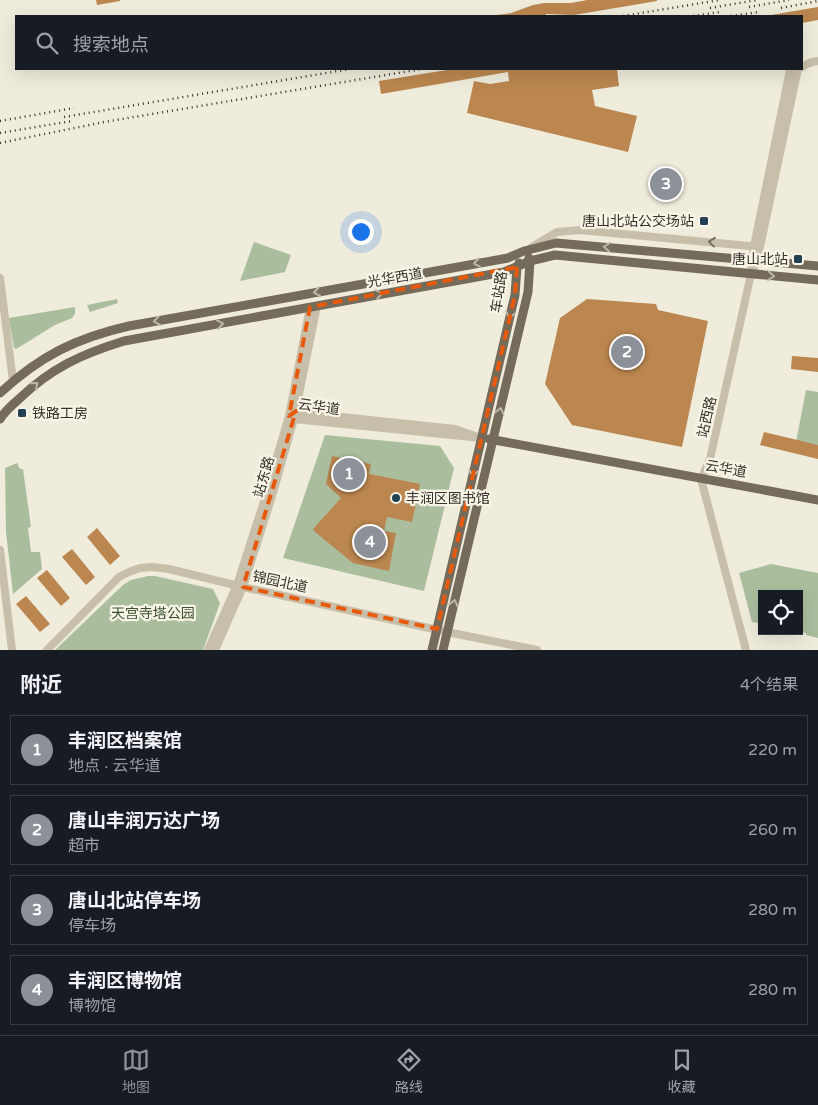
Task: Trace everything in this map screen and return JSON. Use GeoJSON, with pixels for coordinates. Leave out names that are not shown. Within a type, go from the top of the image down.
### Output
{"type":"FeatureCollection","features":[{"type":"Feature","properties":{"kind":"main road","name":"光华西道"},"geometry":{"type":"LineString","coordinates":[[0,393],[36,363],[58,350],[85,338],[108,331],[508,258],[524,251],[556,242],[818,266]]}},
{"type":"Feature","properties":{"kind":"main road"},"geometry":{"type":"LineString","coordinates":[[524,251],[530,261]]}},
{"type":"Feature","properties":{"kind":"main road","name":"车站路"},"geometry":{"type":"LineString","coordinates":[[432,650],[515,295],[517,267],[524,251]]}},
{"type":"Feature","properties":{"kind":"main road","name":"光华西道"},"geometry":{"type":"LineString","coordinates":[[0,419],[25,393],[47,375],[71,360],[124,341],[504,272],[530,261],[555,255],[818,280]]}},
{"type":"Feature","properties":{"kind":"main road","name":"车站路"},"geometry":{"type":"LineString","coordinates":[[443,650],[528,292],[530,261]]}},
{"type":"Feature","properties":{"kind":"main road"},"geometry":{"type":"LineString","coordinates":[[292,297],[300,310]]}},
{"type":"Feature","properties":{"kind":"main road","name":"云华道"},"geometry":{"type":"LineString","coordinates":[[481,438],[818,500]]}},
{"type":"Feature","properties":{"kind":"street"},"geometry":{"type":"LineString","coordinates":[[803,66],[818,61]]}},
{"type":"Feature","properties":{"kind":"street","name":"站西路"},"geometry":{"type":"LineString","coordinates":[[701,479],[710,459],[754,261],[778,147],[790,70]]}},
{"type":"Feature","properties":{"kind":"street"},"geometry":{"type":"LineString","coordinates":[[524,251],[557,232],[580,230],[757,247]]}},
{"type":"Feature","properties":{"kind":"street"},"geometry":{"type":"LineString","coordinates":[[0,278],[14,381]]}},
{"type":"Feature","properties":{"kind":"street","name":"站东路"},"geometry":{"type":"LineString","coordinates":[[215,650],[240,586],[264,501],[292,416],[314,307]]}},
{"type":"Feature","properties":{"kind":"street","name":"云华道"},"geometry":{"type":"LineString","coordinates":[[292,416],[481,438]]}},
{"type":"Feature","properties":{"kind":"street"},"geometry":{"type":"LineString","coordinates":[[701,479],[746,650]]}},
{"type":"Feature","properties":{"kind":"street"},"geometry":{"type":"LineString","coordinates":[[0,550],[12,650]]}},
{"type":"Feature","properties":{"kind":"street","name":"锦园北道"},"geometry":{"type":"LineString","coordinates":[[47,650],[119,577],[140,568],[152,566],[447,632],[537,650]]}},
{"type":"Feature","properties":{"kind":"street","name":"站东路"},"geometry":{"type":"LineString","coordinates":[[208,650],[240,586]]}},
{"type":"Feature","properties":{"kind":"highlighted area"},"geometry":{"type":"Polygon","coordinates":[[[517,267],[515,295],[437,629],[243,587],[296,411],[289,416],[310,307],[517,267]]]}},
{"type":"Feature","properties":{"kind":"green space"},"geometry":{"type":"Polygon","coordinates":[[[254,242],[291,255],[285,272],[240,281],[254,242]]]}},
{"type":"Feature","properties":{"kind":"green space"},"geometry":{"type":"Polygon","coordinates":[[[117,299],[118,303],[90,312],[87,305],[117,299]]]}},
{"type":"Feature","properties":{"kind":"green space"},"geometry":{"type":"Polygon","coordinates":[[[75,307],[75,314],[72,318],[55,325],[16,349],[14,348],[9,318],[75,307]]]}},
{"type":"Feature","properties":{"kind":"green space"},"geometry":{"type":"Polygon","coordinates":[[[806,390],[818,392],[818,445],[796,442],[806,390]]]}},
{"type":"Feature","properties":{"kind":"green space"},"geometry":{"type":"Polygon","coordinates":[[[325,435],[440,446],[454,468],[424,591],[283,558],[325,435]]]}},
{"type":"Feature","properties":{"kind":"green space"},"geometry":{"type":"Polygon","coordinates":[[[17,463],[20,469],[23,469],[31,527],[28,528],[31,552],[40,552],[42,569],[13,594],[6,532],[5,468],[17,463]]]}},
{"type":"Feature","properties":{"kind":"green space"},"geometry":{"type":"Polygon","coordinates":[[[771,564],[818,573],[818,638],[803,632],[803,590],[758,590],[758,623],[752,622],[739,573],[771,564]]]}},
{"type":"Feature","properties":{"kind":"green space","name":"天宫寺塔公园"},"geometry":{"type":"Polygon","coordinates":[[[148,576],[213,589],[220,603],[203,650],[55,650],[123,585],[131,580],[148,576]]]}},
{"type":"Feature","properties":{"kind":"building"},"geometry":{"type":"Polygon","coordinates":[[[96,0],[120,0],[120,1],[97,5],[96,0]]]}},
{"type":"Feature","properties":{"kind":"building"},"geometry":{"type":"Polygon","coordinates":[[[587,0],[657,0],[574,15],[497,15],[511,13],[544,3],[571,3],[587,0]]]}},
{"type":"Feature","properties":{"kind":"building"},"geometry":{"type":"Polygon","coordinates":[[[818,7],[818,20],[803,23],[803,15],[771,15],[818,7]]]}},
{"type":"Feature","properties":{"kind":"building"},"geometry":{"type":"Polygon","coordinates":[[[447,70],[617,70],[619,86],[592,90],[595,106],[637,116],[628,152],[467,113],[474,81],[490,84],[509,81],[508,72],[381,94],[379,81],[447,70]]]}},
{"type":"Feature","properties":{"kind":"building"},"geometry":{"type":"Polygon","coordinates":[[[587,299],[656,304],[658,310],[708,321],[682,447],[572,425],[545,384],[560,318],[587,299]]]}},
{"type":"Feature","properties":{"kind":"building"},"geometry":{"type":"Polygon","coordinates":[[[792,356],[818,358],[818,372],[791,369],[792,356]]]}},
{"type":"Feature","properties":{"kind":"building"},"geometry":{"type":"Polygon","coordinates":[[[764,432],[818,445],[818,459],[760,445],[764,432]]]}},
{"type":"Feature","properties":{"kind":"building"},"geometry":{"type":"Polygon","coordinates":[[[332,456],[371,464],[369,474],[420,484],[412,522],[387,517],[384,531],[396,533],[389,571],[353,563],[313,529],[341,498],[326,484],[332,456]]]}},
{"type":"Feature","properties":{"kind":"building"},"geometry":{"type":"Polygon","coordinates":[[[97,528],[120,556],[110,565],[87,537],[97,528]]]}},
{"type":"Feature","properties":{"kind":"building"},"geometry":{"type":"Polygon","coordinates":[[[72,549],[95,577],[86,585],[62,557],[72,549]]]}},
{"type":"Feature","properties":{"kind":"building"},"geometry":{"type":"Polygon","coordinates":[[[47,570],[70,598],[61,606],[37,578],[47,570]]]}},
{"type":"Feature","properties":{"kind":"building"},"geometry":{"type":"Polygon","coordinates":[[[26,596],[50,624],[40,632],[16,604],[26,596]]]}},
{"type":"Feature","properties":{"kind":"railway"},"geometry":{"type":"LineString","coordinates":[[629,15],[720,0]]}},
{"type":"Feature","properties":{"kind":"railway"},"geometry":{"type":"LineString","coordinates":[[710,8],[757,0]]}},
{"type":"Feature","properties":{"kind":"railway"},"geometry":{"type":"LineString","coordinates":[[749,7],[789,0]]}},
{"type":"Feature","properties":{"kind":"railway"},"geometry":{"type":"LineString","coordinates":[[781,8],[818,1]]}},
{"type":"Feature","properties":{"kind":"railway"},"geometry":{"type":"LineString","coordinates":[[700,15],[720,12]]}},
{"type":"Feature","properties":{"kind":"railway"},"geometry":{"type":"LineString","coordinates":[[738,15],[759,12]]}},
{"type":"Feature","properties":{"kind":"railway"},"geometry":{"type":"LineString","coordinates":[[64,117],[344,70]]}},
{"type":"Feature","properties":{"kind":"railway"},"geometry":{"type":"LineString","coordinates":[[0,143],[104,122],[416,70]]}},
{"type":"Feature","properties":{"kind":"railway"},"geometry":{"type":"LineString","coordinates":[[0,121],[74,108]]}},
{"type":"Feature","properties":{"kind":"railway"},"geometry":{"type":"LineString","coordinates":[[0,133],[72,121]]}},
{"type":"Feature","properties":{"kind":"place","name":"唐山北站停车场"},"geometry":{"type":"Point","coordinates":[666,184]}},
{"type":"Feature","properties":{"kind":"place","name":"唐山北站公交场站"},"geometry":{"type":"Point","coordinates":[704,221]}},
{"type":"Feature","properties":{"kind":"place","name":"唐山北站"},"geometry":{"type":"Point","coordinates":[798,259]}},
{"type":"Feature","properties":{"kind":"place","name":"唐山丰润万达广场"},"geometry":{"type":"Point","coordinates":[627,352]}},
{"type":"Feature","properties":{"kind":"place","name":"铁路工房"},"geometry":{"type":"Point","coordinates":[22,413]}},
{"type":"Feature","properties":{"kind":"place","name":"丰润区档案馆"},"geometry":{"type":"Point","coordinates":[349,474]}},
{"type":"Feature","properties":{"kind":"place","name":"丰润区图书馆"},"geometry":{"type":"Point","coordinates":[396,498]}},
{"type":"Feature","properties":{"kind":"place","name":"丰润区博物馆"},"geometry":{"type":"Point","coordinates":[370,542]}}]}
